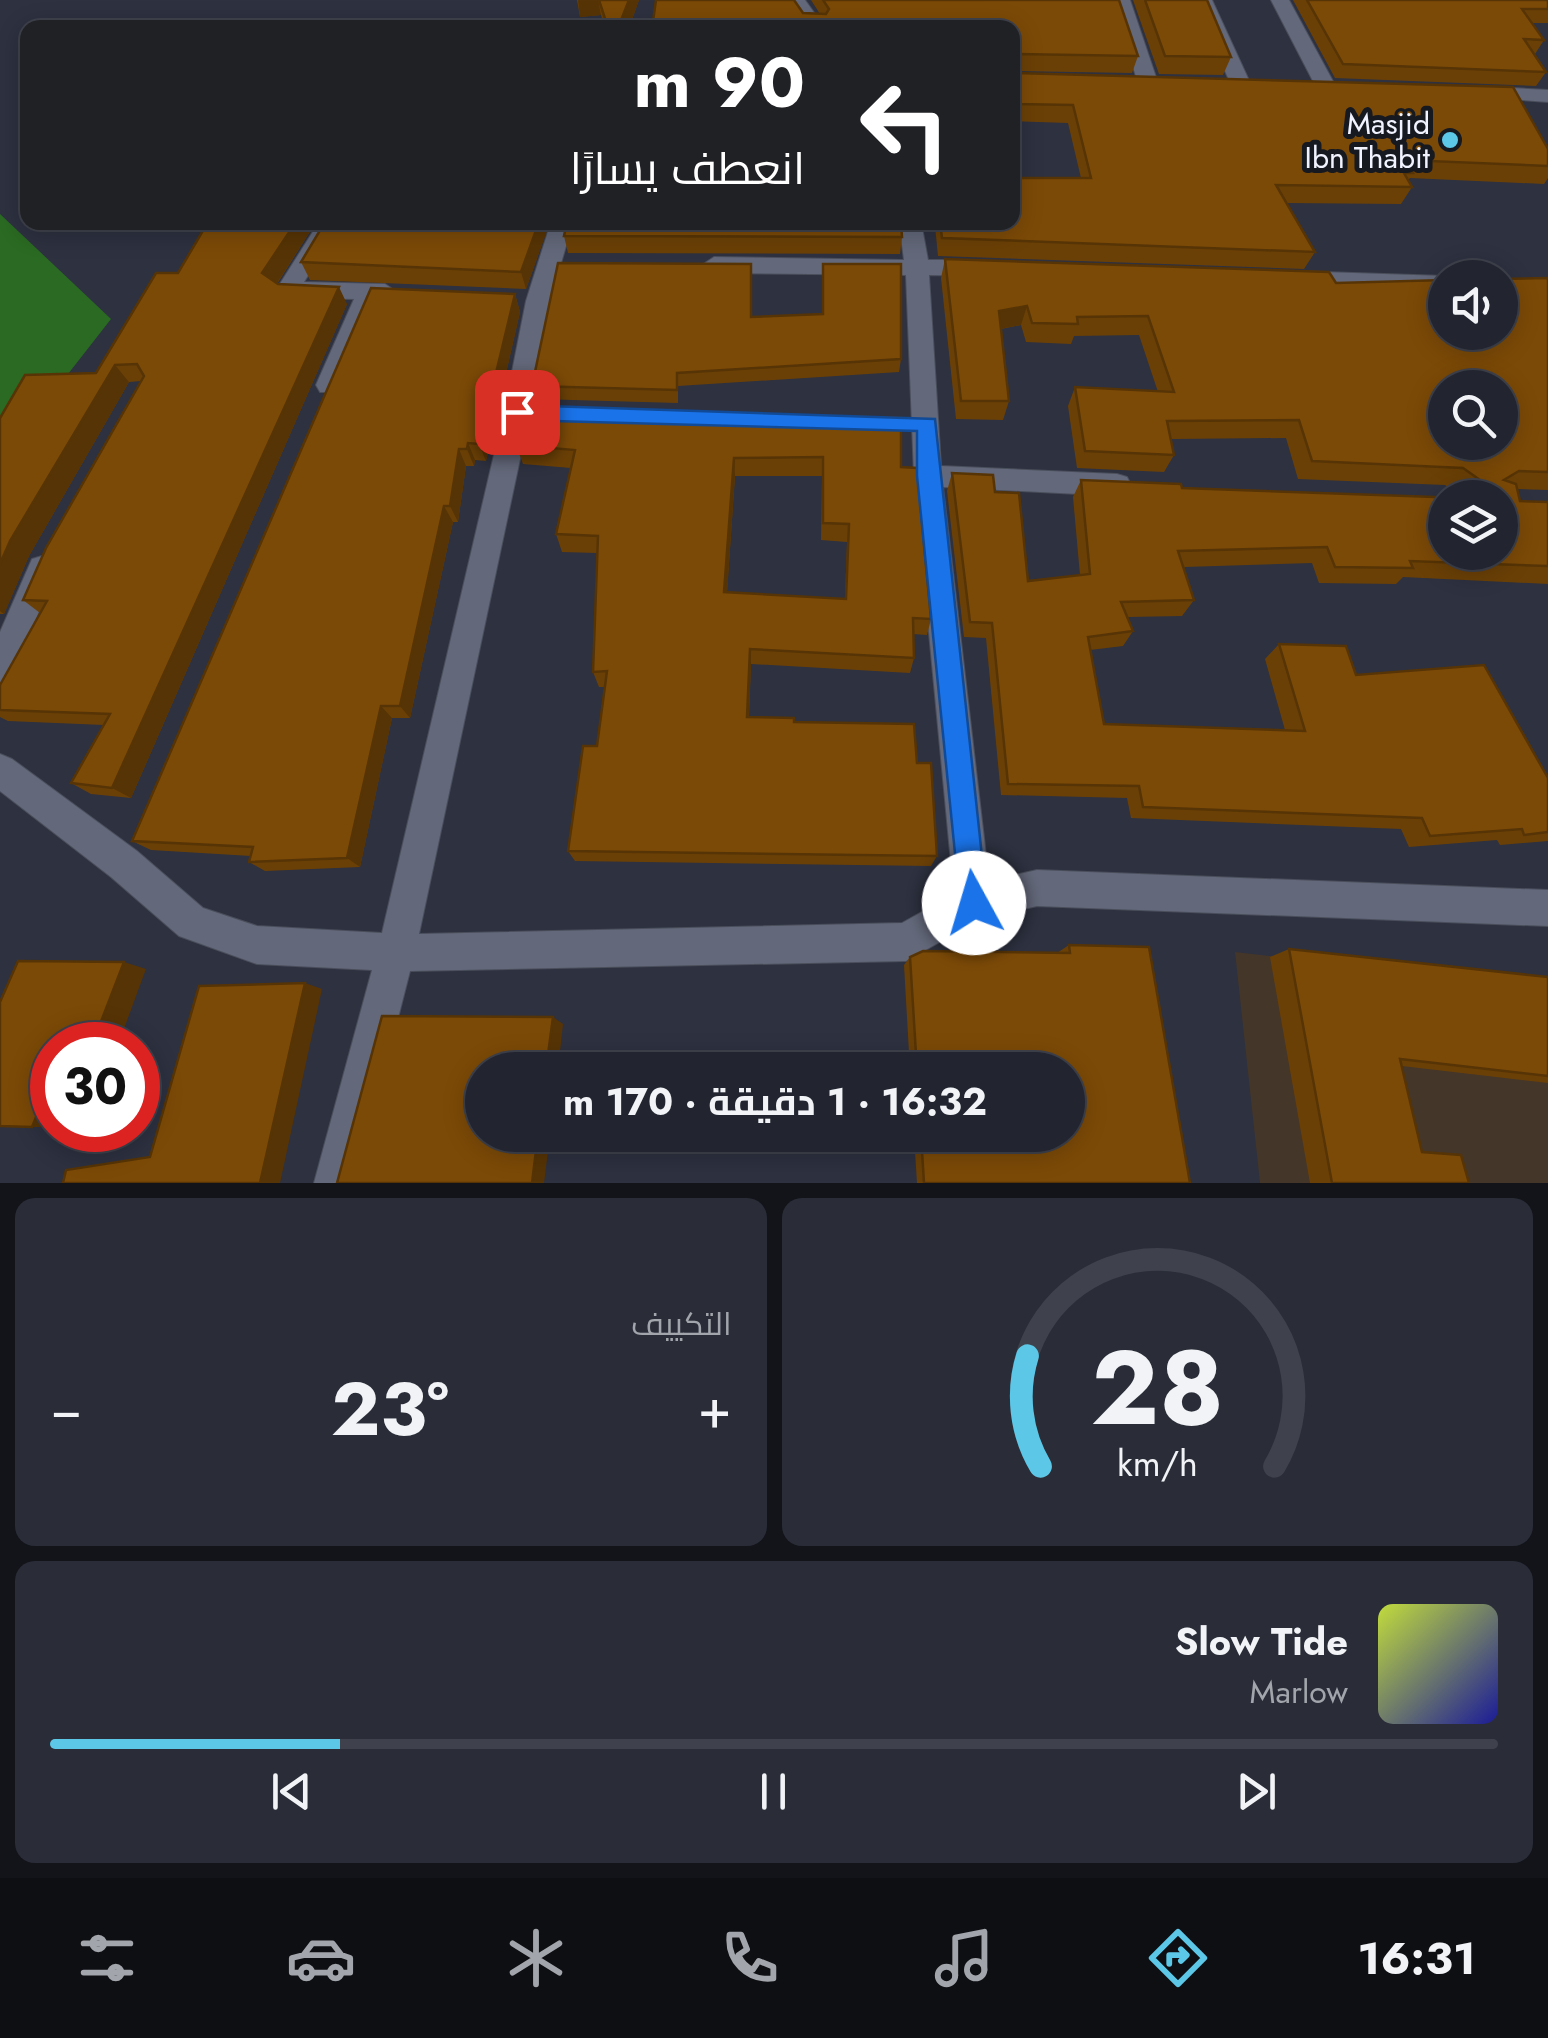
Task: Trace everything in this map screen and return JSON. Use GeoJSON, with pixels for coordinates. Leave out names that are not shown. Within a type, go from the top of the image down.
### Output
{"type":"FeatureCollection","features":[{"type":"Feature","properties":{"kind":"street"},"geometry":{"type":"LineString","coordinates":[[1121,0],[1148,84]]}},
{"type":"Feature","properties":{"kind":"street"},"geometry":{"type":"LineString","coordinates":[[1203,0],[1242,87]]}},
{"type":"Feature","properties":{"kind":"street"},"geometry":{"type":"LineString","coordinates":[[1280,0],[1326,85]]}},
{"type":"Feature","properties":{"kind":"street"},"geometry":{"type":"LineString","coordinates":[[1455,91],[1548,96]]}},
{"type":"Feature","properties":{"kind":"street"},"geometry":{"type":"LineString","coordinates":[[325,230],[288,290],[407,294]]}},
{"type":"Feature","properties":{"kind":"street"},"geometry":{"type":"LineString","coordinates":[[335,1183],[396,953],[526,412],[528,300],[560,265],[562,230]]}},
{"type":"Feature","properties":{"kind":"street"},"geometry":{"type":"LineString","coordinates":[[911,230],[918,266],[918,424],[928,476],[974,903]]}},
{"type":"Feature","properties":{"kind":"street"},"geometry":{"type":"LineString","coordinates":[[686,265],[1015,269]]}},
{"type":"Feature","properties":{"kind":"street"},"geometry":{"type":"LineString","coordinates":[[1269,278],[1428,283]]}},
{"type":"Feature","properties":{"kind":"street"},"geometry":{"type":"LineString","coordinates":[[316,417],[369,292]]}},
{"type":"Feature","properties":{"kind":"street"},"geometry":{"type":"LineString","coordinates":[[928,476],[1146,486]]}},
{"type":"Feature","properties":{"kind":"street"},"geometry":{"type":"LineString","coordinates":[[0,669],[56,541]]}},
{"type":"Feature","properties":{"kind":"street"},"geometry":{"type":"LineString","coordinates":[[0,770],[124,864],[192,923],[257,945],[396,953],[906,942],[974,903],[1037,888],[1548,908]]}},
{"type":"Feature","properties":{"kind":"street"},"geometry":{"type":"LineString","coordinates":[[124,864],[140,828]]}},
{"type":"Feature","properties":{"kind":"shaded area"},"geometry":{"type":"Polygon","coordinates":[[[1235,952],[1548,988],[1548,1183],[1260,1183],[1235,952]]]}},
{"type":"Feature","properties":{"kind":"green space"},"geometry":{"type":"Polygon","coordinates":[[[0,214],[111,319],[0,461],[0,214]]]}},
{"type":"Feature","properties":{"kind":"building"},"geometry":{"type":"Polygon","coordinates":[[[599,0],[629,0],[621,20],[605,20],[599,0]]]}},
{"type":"Feature","properties":{"kind":"building"},"geometry":{"type":"Polygon","coordinates":[[[656,0],[794,0],[803,13],[826,14],[829,9],[823,0],[1119,0],[1138,56],[1020,54],[1020,20],[653,20],[656,0]]]}},
{"type":"Feature","properties":{"kind":"building"},"geometry":{"type":"Polygon","coordinates":[[[1145,0],[1207,0],[1231,57],[1165,56],[1145,0]]]}},
{"type":"Feature","properties":{"kind":"building"},"geometry":{"type":"Polygon","coordinates":[[[1307,0],[1548,0],[1548,9],[1522,9],[1544,40],[1524,39],[1546,72],[1343,64],[1307,0]]]}},
{"type":"Feature","properties":{"kind":"building"},"geometry":{"type":"Polygon","coordinates":[[[1020,73],[1513,87],[1548,149],[1548,166],[1406,160],[1413,173],[1404,173],[1412,187],[1276,185],[1315,252],[942,238],[941,230],[1020,230],[1020,178],[1091,178],[1073,105],[1020,104],[1020,73]]]}},
{"type":"Feature","properties":{"kind":"building"},"geometry":{"type":"Polygon","coordinates":[[[203,230],[291,230],[262,273],[278,284],[339,287],[112,788],[71,783],[110,714],[0,710],[0,685],[47,601],[23,600],[46,548],[144,376],[137,364],[115,365],[0,564],[0,418],[25,375],[96,373],[156,273],[178,273],[203,230]]]}},
{"type":"Feature","properties":{"kind":"building"},"geometry":{"type":"Polygon","coordinates":[[[320,230],[536,230],[521,272],[301,262],[320,230]]]}},
{"type":"Feature","properties":{"kind":"building"},"geometry":{"type":"Polygon","coordinates":[[[565,230],[902,230],[902,237],[564,236],[565,230]]]}},
{"type":"Feature","properties":{"kind":"building"},"geometry":{"type":"Polygon","coordinates":[[[945,259],[1329,272],[1336,283],[1428,280],[1428,350],[1518,350],[1518,279],[1548,278],[1548,472],[1519,471],[1504,480],[1480,480],[1463,468],[1312,461],[1299,420],[1167,421],[1174,455],[1085,451],[1075,387],[1174,392],[1148,316],[1077,317],[1078,324],[1032,323],[1027,306],[999,311],[1009,401],[961,401],[945,259]]]}},
{"type":"Feature","properties":{"kind":"building"},"geometry":{"type":"Polygon","coordinates":[[[558,263],[751,264],[751,317],[823,314],[823,264],[901,264],[901,359],[677,373],[677,390],[532,386],[558,263]]]}},
{"type":"Feature","properties":{"kind":"building"},"geometry":{"type":"Polygon","coordinates":[[[371,288],[515,294],[479,444],[468,443],[467,449],[459,449],[450,506],[444,506],[400,706],[381,706],[347,858],[249,862],[253,847],[132,841],[371,288]]]}},
{"type":"Feature","properties":{"kind":"building"},"geometry":{"type":"Polygon","coordinates":[[[525,407],[901,418],[901,467],[917,468],[931,619],[913,618],[914,658],[750,649],[747,717],[794,718],[794,722],[914,724],[917,763],[931,763],[937,856],[568,851],[583,746],[597,746],[607,671],[593,672],[598,536],[556,534],[575,450],[516,445],[525,407]],[[823,457],[734,458],[724,592],[846,599],[849,524],[823,523],[823,457]]]}},
{"type":"Feature","properties":{"kind":"building"},"geometry":{"type":"Polygon","coordinates":[[[952,473],[993,475],[995,492],[1019,493],[1028,581],[1090,574],[1081,480],[1181,484],[1182,488],[1428,497],[1428,562],[1410,561],[1413,568],[1335,567],[1327,547],[1178,551],[1194,600],[1121,602],[1133,631],[1088,637],[1104,724],[1305,731],[1279,644],[1346,646],[1356,675],[1484,665],[1548,778],[1548,832],[1524,835],[1522,829],[1430,836],[1422,818],[1143,807],[1139,786],[1008,784],[992,623],[970,622],[952,473]]]}},
{"type":"Feature","properties":{"kind":"building"},"geometry":{"type":"Polygon","coordinates":[[[1518,492],[1520,501],[1548,502],[1548,566],[1518,565],[1518,492]]]}},
{"type":"Feature","properties":{"kind":"building"},"geometry":{"type":"Polygon","coordinates":[[[1069,945],[1149,947],[1190,1183],[924,1183],[922,1152],[1085,1152],[1085,1052],[916,1052],[910,957],[923,951],[1070,953],[1069,945]]]}},
{"type":"Feature","properties":{"kind":"building"},"geometry":{"type":"Polygon","coordinates":[[[1289,949],[1548,977],[1548,1076],[1400,1059],[1422,1152],[1461,1155],[1469,1183],[1332,1183],[1289,949]]]}},
{"type":"Feature","properties":{"kind":"building"},"geometry":{"type":"Polygon","coordinates":[[[18,961],[124,962],[101,1022],[30,1022],[30,1127],[0,1126],[0,1002],[18,961]]]}},
{"type":"Feature","properties":{"kind":"building"},"geometry":{"type":"Polygon","coordinates":[[[305,983],[260,1183],[63,1183],[66,1170],[150,1157],[151,1152],[160,1152],[160,1122],[199,986],[305,983]]]}},
{"type":"Feature","properties":{"kind":"building"},"geometry":{"type":"Polygon","coordinates":[[[382,1016],[553,1017],[548,1052],[465,1052],[465,1152],[536,1152],[532,1183],[337,1183],[382,1016]]]}},
{"type":"Feature","properties":{"kind":"place","name":"Masjid Ibn Thabit"},"geometry":{"type":"Point","coordinates":[1450,140]}},
{"type":"Feature","properties":{"kind":"route"},"geometry":{"type":"LineString","coordinates":[[517,412],[928,424],[928,476],[974,903]]}}]}
